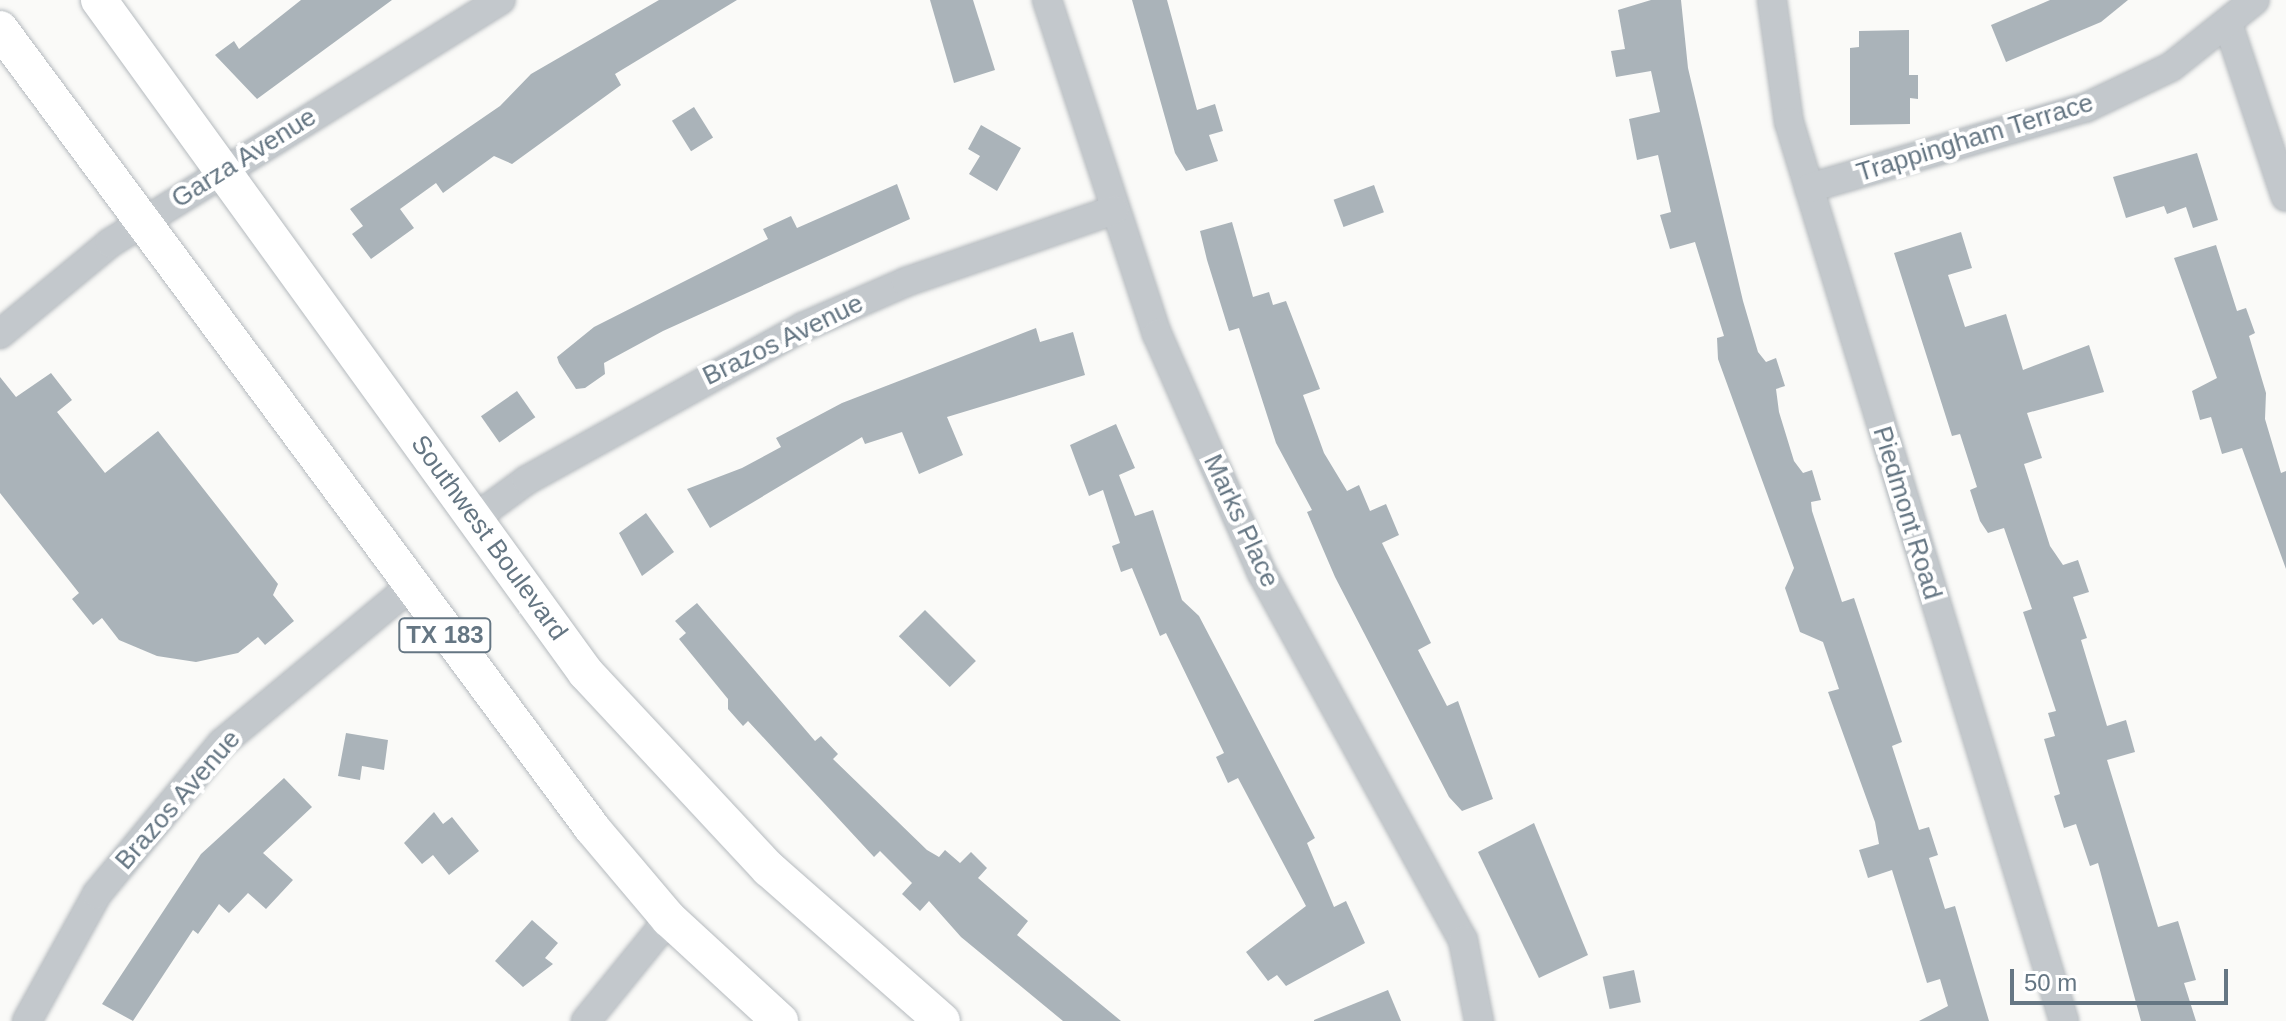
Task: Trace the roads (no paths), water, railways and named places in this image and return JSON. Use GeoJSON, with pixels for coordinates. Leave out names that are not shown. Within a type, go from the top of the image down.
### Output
{"type":"FeatureCollection","features":[{"type":"Feature","properties":{"kind":"main road","name":"Southwest Boulevard"},"geometry":{"type":"LineString","coordinates":[[99,0],[224,168],[586,673],[706,808],[942,1021]]}},
{"type":"Feature","properties":{"kind":"main road","name":"TX 183"},"geometry":{"type":"LineString","coordinates":[[0,29],[411,586],[477,681],[669,919],[780,1021]]}},
{"type":"Feature","properties":{"kind":"street","name":"Garza Avenue"},"geometry":{"type":"LineString","coordinates":[[0,334],[143,223],[224,168],[500,0]]}},
{"type":"Feature","properties":{"kind":"street","name":"Marks Place"},"geometry":{"type":"LineString","coordinates":[[1047,0],[1157,334],[1262,573],[1463,940],[1479,1021]]}},
{"type":"Feature","properties":{"kind":"street","name":"Piedmont Road"},"geometry":{"type":"LineString","coordinates":[[1772,0],[1789,122],[2064,1021]]}},
{"type":"Feature","properties":{"kind":"street","name":"Trappingham Terrace"},"geometry":{"type":"LineString","coordinates":[[1809,188],[2085,108],[2171,67],[2229,27],[2255,0]]}},
{"type":"Feature","properties":{"kind":"street"},"geometry":{"type":"LineString","coordinates":[[2229,27],[2286,197]]}},
{"type":"Feature","properties":{"kind":"street","name":"Brazos Avenue"},"geometry":{"type":"LineString","coordinates":[[475,518],[664,401],[814,322],[1114,210]]}},
{"type":"Feature","properties":{"kind":"street","name":"Brazos Avenue"},"geometry":{"type":"LineString","coordinates":[[27,1021],[97,894],[222,743],[411,586]]}},
{"type":"Feature","properties":{"kind":"street"},"geometry":{"type":"LineString","coordinates":[[586,1021],[669,919]]}}]}
